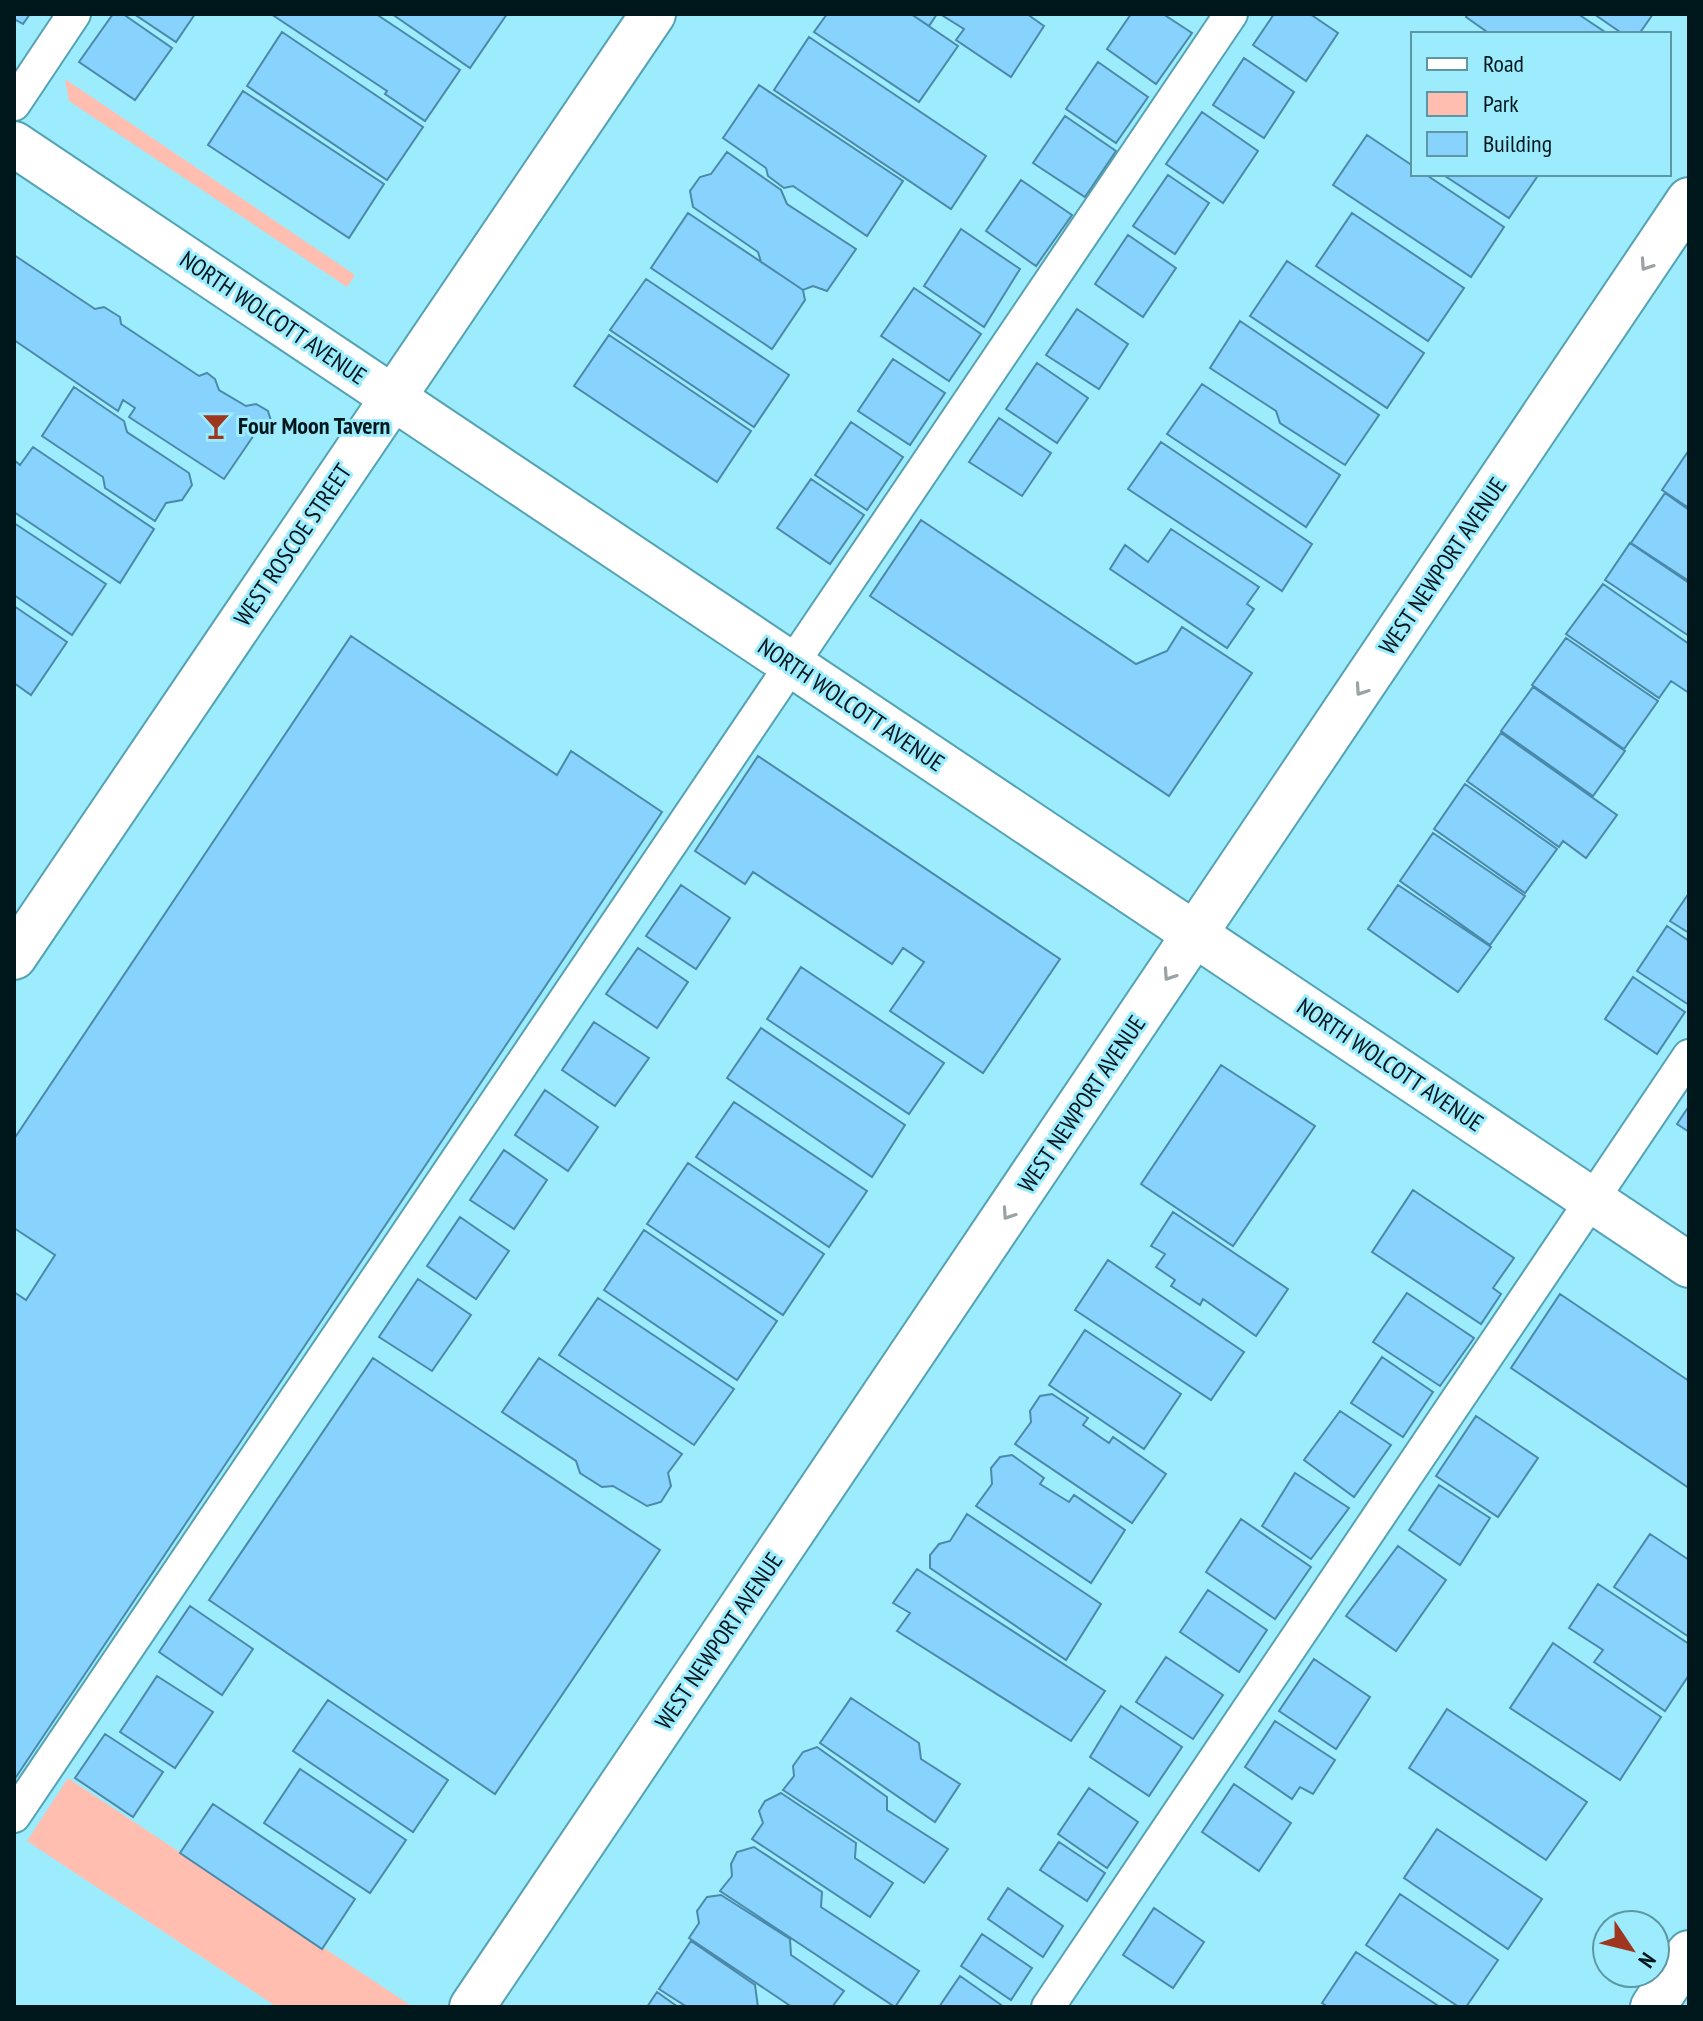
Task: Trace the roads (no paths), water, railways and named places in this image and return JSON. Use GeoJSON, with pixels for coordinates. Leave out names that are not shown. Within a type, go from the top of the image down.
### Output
{"type":"FeatureCollection","features":[{"type":"Feature","properties":{"kind":"street","name":"WEST ROSCOE STREET"},"geometry":{"type":"LineString","coordinates":[[14,957],[653,14]]}},
{"type":"Feature","properties":{"kind":"street","name":"NORTH WOLCOTT AVENUE"},"geometry":{"type":"LineString","coordinates":[[14,144],[1689,1265]]}},
{"type":"Feature","properties":{"kind":"street","name":"WEST NEWPORT AVENUE"},"geometry":{"type":"LineString","coordinates":[[472,2007],[1689,200]]}},
{"type":"Feature","properties":{"kind":"street"},"geometry":{"type":"LineString","coordinates":[[1653,2007],[1689,1953]]}},
{"type":"Feature","properties":{"kind":"lane"},"geometry":{"type":"LineString","coordinates":[[14,104],[74,14]]}},
{"type":"Feature","properties":{"kind":"lane"},"geometry":{"type":"LineString","coordinates":[[14,1816],[1231,14]]}},
{"type":"Feature","properties":{"kind":"lane"},"geometry":{"type":"LineString","coordinates":[[1048,2007],[1689,1056]]}},
{"type":"Feature","properties":{"kind":"place","name":"Four Moon Tavern"},"geometry":{"type":"Point","coordinates":[216,426]}}]}
